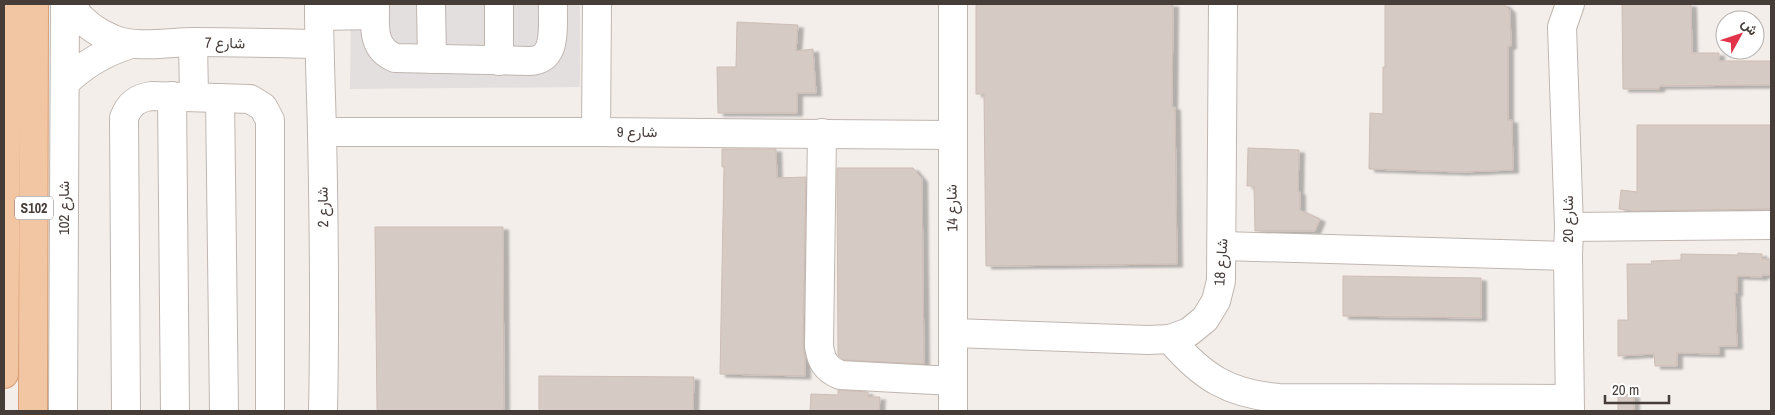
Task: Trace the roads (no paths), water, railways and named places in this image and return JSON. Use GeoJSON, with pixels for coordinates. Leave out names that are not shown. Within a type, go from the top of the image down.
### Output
{"type":"FeatureCollection","features":[{"type":"Feature","properties":{"kind":"main road","name":"S102"},"geometry":{"type":"LineString","coordinates":[[4,374],[6,4]]}},
{"type":"Feature","properties":{"kind":"main road","name":"شارع 102"},"geometry":{"type":"LineString","coordinates":[[33,411],[34,4]]}},
{"type":"Feature","properties":{"kind":"street","name":"شارع 102"},"geometry":{"type":"LineString","coordinates":[[63,411],[65,4]]}},
{"type":"Feature","properties":{"kind":"street","name":"شارع 7"},"geometry":{"type":"LineString","coordinates":[[70,4],[85,23],[99,33],[114,40],[130,44],[193,42],[318,44]]}},
{"type":"Feature","properties":{"kind":"street"},"geometry":{"type":"LineString","coordinates":[[431,4],[432,59]]}},
{"type":"Feature","properties":{"kind":"street"},"geometry":{"type":"LineString","coordinates":[[499,4],[499,60]]}},
{"type":"Feature","properties":{"kind":"street"},"geometry":{"type":"LineString","coordinates":[[319,10],[375,9],[376,37],[382,50],[395,58],[534,61],[549,52],[552,41],[553,4]]}},
{"type":"Feature","properties":{"kind":"street"},"geometry":{"type":"LineString","coordinates":[[596,132],[597,4]]}},
{"type":"Feature","properties":{"kind":"street","name":"شارع 14"},"geometry":{"type":"LineString","coordinates":[[953,4],[953,411]]}},
{"type":"Feature","properties":{"kind":"street","name":"شارع 18"},"geometry":{"type":"LineString","coordinates":[[954,332],[1148,340],[1170,339],[1189,332],[1205,319],[1216,301],[1221,281],[1223,4]]}},
{"type":"Feature","properties":{"kind":"street","name":"شارع 20"},"geometry":{"type":"LineString","coordinates":[[1548,4],[1566,15],[1570,405]]}},
{"type":"Feature","properties":{"kind":"street","name":"شارع 2"},"geometry":{"type":"LineString","coordinates":[[319,10],[318,44],[322,132],[323,411]]}},
{"type":"Feature","properties":{"kind":"street"},"geometry":{"type":"LineString","coordinates":[[193,42],[195,97],[224,411]]}},
{"type":"Feature","properties":{"kind":"street","name":"شارع 7"},"geometry":{"type":"LineString","coordinates":[[65,83],[76,72],[101,55],[130,44]]}},
{"type":"Feature","properties":{"kind":"street"},"geometry":{"type":"LineString","coordinates":[[126,411],[124,118],[127,111],[137,100],[152,96],[250,99],[263,107],[270,120],[270,411]]}},
{"type":"Feature","properties":{"kind":"street"},"geometry":{"type":"LineString","coordinates":[[175,411],[195,97]]}},
{"type":"Feature","properties":{"kind":"street","name":"شارع 9"},"geometry":{"type":"LineString","coordinates":[[322,132],[952,135]]}},
{"type":"Feature","properties":{"kind":"street"},"geometry":{"type":"LineString","coordinates":[[822,133],[819,346],[822,361],[826,368],[840,375],[953,381]]}},
{"type":"Feature","properties":{"kind":"street"},"geometry":{"type":"LineString","coordinates":[[1569,227],[1771,225]]}},
{"type":"Feature","properties":{"kind":"street"},"geometry":{"type":"LineString","coordinates":[[1222,246],[1568,256]]}},
{"type":"Feature","properties":{"kind":"street"},"geometry":{"type":"LineString","coordinates":[[1170,339],[1183,355],[1199,369],[1234,390],[1254,396],[1570,405]]}}]}
